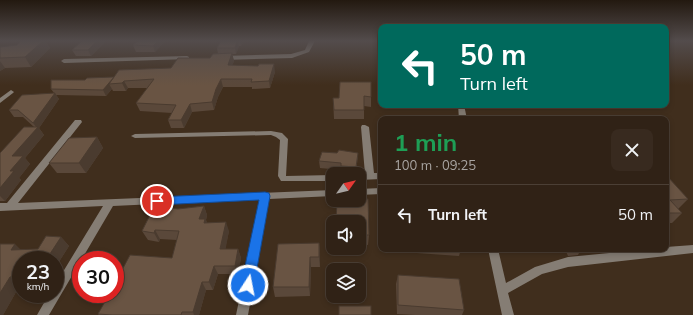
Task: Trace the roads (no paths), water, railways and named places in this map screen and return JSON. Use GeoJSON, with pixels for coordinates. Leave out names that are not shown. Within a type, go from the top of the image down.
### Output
{"type":"FeatureCollection","features":[{"type":"Feature","properties":{"kind":"street"},"geometry":{"type":"LineString","coordinates":[[213,58],[293,56]]}},
{"type":"Feature","properties":{"kind":"street"},"geometry":{"type":"LineString","coordinates":[[64,61],[197,58]]}},
{"type":"Feature","properties":{"kind":"street"},"geometry":{"type":"LineString","coordinates":[[0,101],[11,92]]}},
{"type":"Feature","properties":{"kind":"street"},"geometry":{"type":"LineString","coordinates":[[4,207],[78,122]]}},
{"type":"Feature","properties":{"kind":"street"},"geometry":{"type":"LineString","coordinates":[[365,127],[370,177]]}},
{"type":"Feature","properties":{"kind":"street"},"geometry":{"type":"LineString","coordinates":[[135,136],[271,133],[279,135],[284,139],[282,176],[284,178],[326,178]]}},
{"type":"Feature","properties":{"kind":"street"},"geometry":{"type":"LineString","coordinates":[[366,177],[378,176]]}},
{"type":"Feature","properties":{"kind":"street"},"geometry":{"type":"LineString","coordinates":[[366,192],[378,191]]}},
{"type":"Feature","properties":{"kind":"street"},"geometry":{"type":"LineString","coordinates":[[4,207],[326,193]]}},
{"type":"Feature","properties":{"kind":"street"},"geometry":{"type":"LineString","coordinates":[[242,315],[265,196]]}},
{"type":"Feature","properties":{"kind":"street"},"geometry":{"type":"LineString","coordinates":[[43,315],[110,203]]}},
{"type":"Feature","properties":{"kind":"street"},"geometry":{"type":"LineString","coordinates":[[669,251],[693,249]]}},
{"type":"Feature","properties":{"kind":"street"},"geometry":{"type":"LineString","coordinates":[[494,252],[508,315]]}},
{"type":"Feature","properties":{"kind":"street"},"geometry":{"type":"LineString","coordinates":[[502,291],[539,270],[568,262],[664,252]]}}]}
